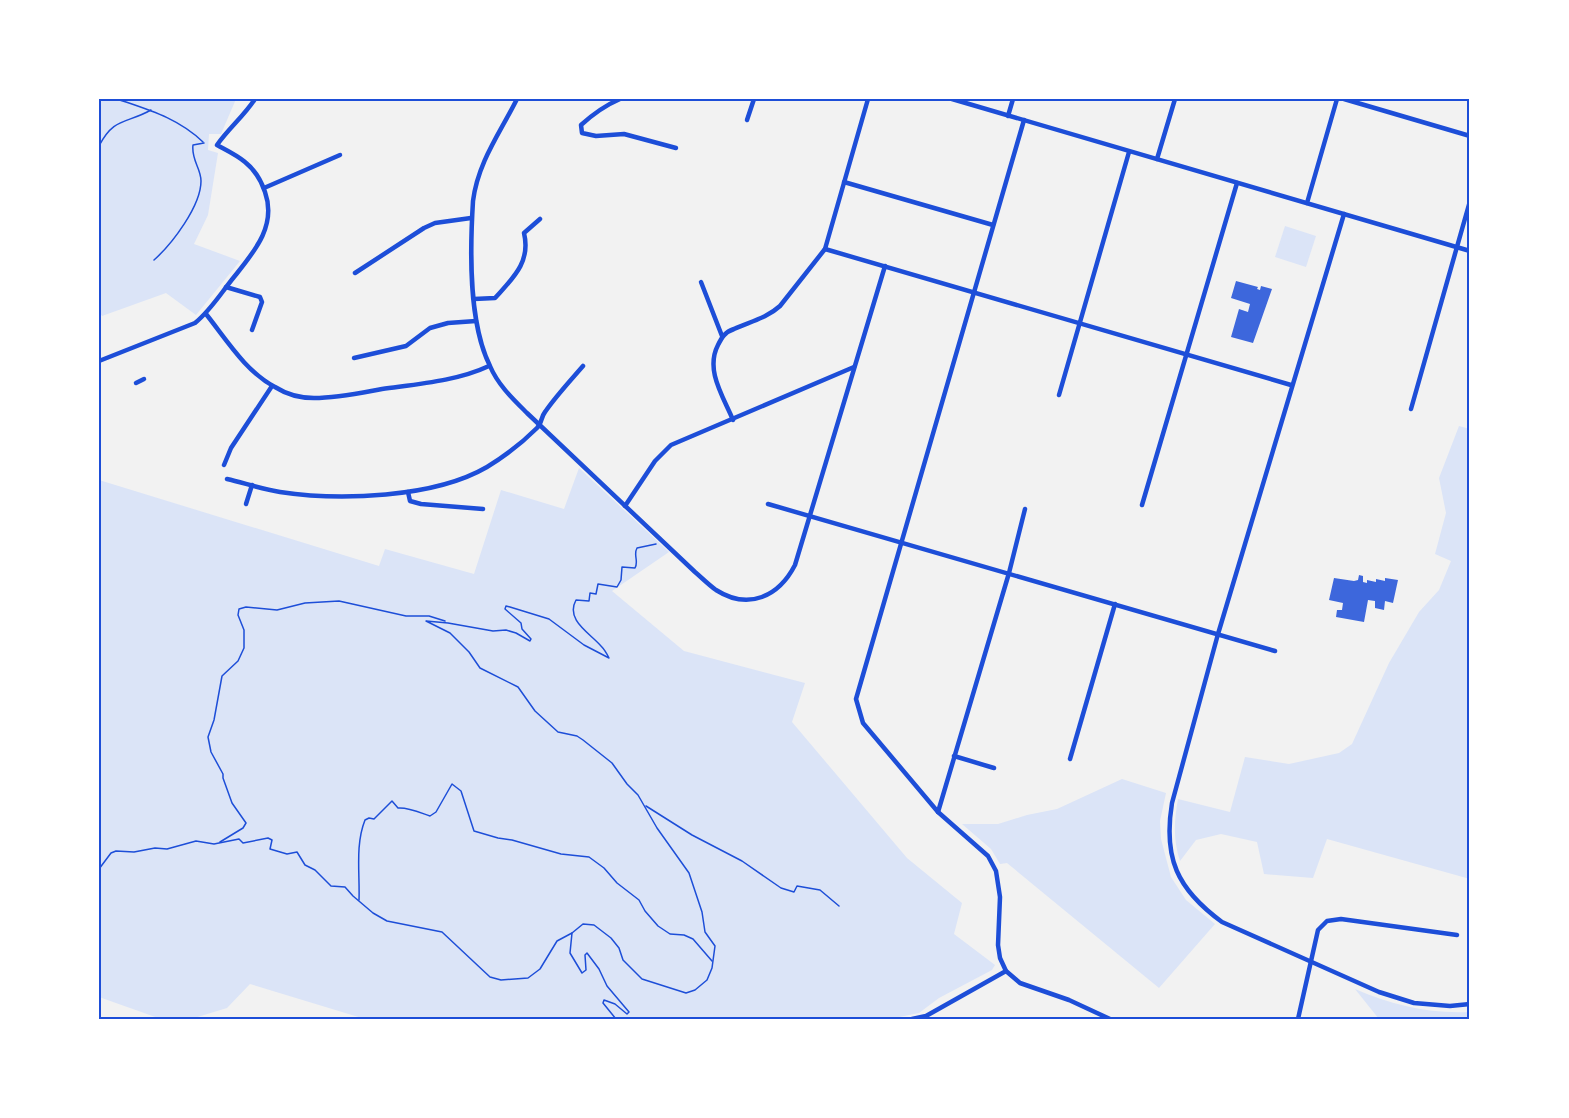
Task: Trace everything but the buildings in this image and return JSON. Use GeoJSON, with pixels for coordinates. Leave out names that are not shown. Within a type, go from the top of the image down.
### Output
{"type":"FeatureCollection","features":[{"type":"Feature","properties":{"kind":"street"},"geometry":{"type":"LineString","coordinates":[[99,361],[195,323],[206,314],[255,252],[267,227],[269,202],[261,179],[244,161],[217,145],[229,129],[245,114],[255,99]]}},
{"type":"Feature","properties":{"kind":"street"},"geometry":{"type":"LineString","coordinates":[[517,99],[483,159],[474,186],[471,218],[474,300],[480,342],[489,366],[503,387],[540,426],[716,590],[741,599],[756,598],[773,592],[789,576],[800,553],[885,266]]}},
{"type":"Feature","properties":{"kind":"street"},"geometry":{"type":"LineString","coordinates":[[620,99],[610,103],[581,125],[582,133],[596,136],[624,134],[676,148]]}},
{"type":"Feature","properties":{"kind":"street"},"geometry":{"type":"LineString","coordinates":[[747,120],[754,99]]}},
{"type":"Feature","properties":{"kind":"street"},"geometry":{"type":"LineString","coordinates":[[733,420],[712,368],[713,355],[722,336],[730,330],[772,313],[825,249],[868,99]]}},
{"type":"Feature","properties":{"kind":"street"},"geometry":{"type":"LineString","coordinates":[[952,99],[1470,251]]}},
{"type":"Feature","properties":{"kind":"street"},"geometry":{"type":"LineString","coordinates":[[1008,116],[1013,99]]}},
{"type":"Feature","properties":{"kind":"street"},"geometry":{"type":"LineString","coordinates":[[1157,159],[1175,99]]}},
{"type":"Feature","properties":{"kind":"street"},"geometry":{"type":"LineString","coordinates":[[1307,204],[1337,99]]}},
{"type":"Feature","properties":{"kind":"street"},"geometry":{"type":"LineString","coordinates":[[1344,99],[1470,136]]}},
{"type":"Feature","properties":{"kind":"street"},"geometry":{"type":"LineString","coordinates":[[1023,120],[855,699],[863,723],[938,812],[988,856],[996,871],[1000,897],[998,945],[1000,958],[1006,971],[1020,983],[1070,1000],[1110,1019]]}},
{"type":"Feature","properties":{"kind":"street"},"geometry":{"type":"LineString","coordinates":[[1059,395],[1129,152]]}},
{"type":"Feature","properties":{"kind":"street"},"geometry":{"type":"LineString","coordinates":[[264,188],[340,155]]}},
{"type":"Feature","properties":{"kind":"street"},"geometry":{"type":"LineString","coordinates":[[844,182],[993,225]]}},
{"type":"Feature","properties":{"kind":"street"},"geometry":{"type":"LineString","coordinates":[[1142,505],[1237,183]]}},
{"type":"Feature","properties":{"kind":"street"},"geometry":{"type":"LineString","coordinates":[[1411,409],[1470,201]]}},
{"type":"Feature","properties":{"kind":"street"},"geometry":{"type":"LineString","coordinates":[[1344,214],[1218,634],[1172,803],[1168,827],[1173,864],[1184,886],[1203,908],[1222,922],[1378,992],[1414,1003],[1450,1006],[1470,1004]]}},
{"type":"Feature","properties":{"kind":"street"},"geometry":{"type":"LineString","coordinates":[[355,273],[424,228],[435,223],[471,218]]}},
{"type":"Feature","properties":{"kind":"street"},"geometry":{"type":"LineString","coordinates":[[474,300],[495,298],[515,277],[528,247],[525,233],[540,219]]}},
{"type":"Feature","properties":{"kind":"street"},"geometry":{"type":"LineString","coordinates":[[825,249],[1291,385]]}},
{"type":"Feature","properties":{"kind":"street"},"geometry":{"type":"LineString","coordinates":[[701,282],[722,336]]}},
{"type":"Feature","properties":{"kind":"street"},"geometry":{"type":"LineString","coordinates":[[226,287],[260,297],[262,302],[252,330]]}},
{"type":"Feature","properties":{"kind":"street"},"geometry":{"type":"LineString","coordinates":[[206,314],[258,375],[272,386],[295,396],[313,398],[334,396],[472,374],[489,366]]}},
{"type":"Feature","properties":{"kind":"street"},"geometry":{"type":"LineString","coordinates":[[354,358],[406,346],[430,328],[448,323],[476,321]]}},
{"type":"Feature","properties":{"kind":"street"},"geometry":{"type":"LineString","coordinates":[[227,479],[279,491],[311,495],[408,492],[455,481],[485,468],[509,453],[540,426],[543,414],[582,366]]}},
{"type":"Feature","properties":{"kind":"street"},"geometry":{"type":"LineString","coordinates":[[625,506],[662,452],[671,445],[854,367]]}},
{"type":"Feature","properties":{"kind":"street"},"geometry":{"type":"LineString","coordinates":[[136,383],[144,380]]}},
{"type":"Feature","properties":{"kind":"street"},"geometry":{"type":"LineString","coordinates":[[224,465],[231,448],[272,386]]}},
{"type":"Feature","properties":{"kind":"street"},"geometry":{"type":"LineString","coordinates":[[246,504],[252,485]]}},
{"type":"Feature","properties":{"kind":"street"},"geometry":{"type":"LineString","coordinates":[[408,492],[410,501],[421,504],[483,509]]}},
{"type":"Feature","properties":{"kind":"street"},"geometry":{"type":"LineString","coordinates":[[768,504],[1275,651]]}},
{"type":"Feature","properties":{"kind":"street"},"geometry":{"type":"LineString","coordinates":[[938,812],[1009,573],[1025,509]]}},
{"type":"Feature","properties":{"kind":"street"},"geometry":{"type":"LineString","coordinates":[[1070,759],[1115,604]]}},
{"type":"Feature","properties":{"kind":"street"},"geometry":{"type":"LineString","coordinates":[[954,756],[994,768]]}},
{"type":"Feature","properties":{"kind":"street"},"geometry":{"type":"LineString","coordinates":[[1298,1019],[1318,930],[1327,921],[1341,919],[1457,935]]}},
{"type":"Feature","properties":{"kind":"street"},"geometry":{"type":"LineString","coordinates":[[912,1019],[926,1016],[1006,971]]}},
{"type":"Feature","properties":{"kind":"path"},"geometry":{"type":"LineString","coordinates":[[117,99],[152,110],[184,126],[204,142],[193,145],[192,154],[201,180],[199,195],[178,235],[154,260]]}},
{"type":"Feature","properties":{"kind":"path"},"geometry":{"type":"LineString","coordinates":[[99,146],[114,125],[137,118],[152,110]]}},
{"type":"Feature","properties":{"kind":"path"},"geometry":{"type":"LineString","coordinates":[[99,869],[111,853],[116,851],[167,849],[196,841],[220,843],[239,839],[243,843],[268,838],[272,840],[270,849],[287,854],[297,852],[305,865],[315,870],[323,880],[331,886],[345,887],[373,913],[387,921],[442,932],[490,977],[501,980],[528,978],[540,969],[557,941],[583,924],[594,925],[611,938],[619,948],[622,960],[642,979],[686,993],[695,990],[707,980],[715,946],[705,932],[702,912],[689,873],[657,828],[638,795],[612,763],[595,748],[577,736],[558,732],[528,703],[518,687],[480,668],[470,652],[450,633],[426,621],[493,631],[506,630],[530,641],[521,623],[505,609],[506,606],[549,619],[584,645],[609,658],[602,647],[578,624],[574,617],[574,604],[576,600],[589,601],[590,593],[596,594],[598,584],[617,587],[621,580],[622,567],[635,568],[637,548],[664,542]]}},
{"type":"Feature","properties":{"kind":"path"},"geometry":{"type":"LineString","coordinates":[[220,843],[224,838],[243,828],[246,823],[232,803],[223,774],[208,743],[222,676],[238,661],[244,648],[244,630],[238,615],[239,609],[246,607],[277,610],[305,603],[339,601],[406,616],[429,616],[448,623]]}},
{"type":"Feature","properties":{"kind":"path"},"geometry":{"type":"LineString","coordinates":[[359,901],[360,835],[365,820],[374,819],[392,801],[398,808],[406,807],[415,813],[430,816],[436,812],[452,784],[461,791],[474,831],[561,854],[589,857],[639,900],[658,926],[670,934],[684,934],[693,939],[713,962]]}},
{"type":"Feature","properties":{"kind":"path"},"geometry":{"type":"LineString","coordinates":[[645,805],[692,835],[742,861],[781,888],[794,892],[797,886],[820,890],[839,906]]}},
{"type":"Feature","properties":{"kind":"path"},"geometry":{"type":"LineString","coordinates":[[572,933],[570,953],[582,973],[586,970],[585,955],[587,953],[599,969],[607,986],[629,1012],[627,1014],[615,1004],[604,1000],[603,1003],[616,1019]]}},
{"type":"Feature","properties":{"kind":"shaded area"},"geometry":{"type":"Polygon","coordinates":[[[99,99],[236,99],[221,134],[209,134],[208,150],[218,153],[208,215],[194,244],[240,261],[196,315],[166,293],[102,316],[99,312],[99,99]]]}},
{"type":"Feature","properties":{"kind":"shaded area"},"geometry":{"type":"Polygon","coordinates":[[[1285,226],[1316,236],[1306,267],[1275,257],[1285,226]]]}},
{"type":"Feature","properties":{"kind":"shaded area"},"geometry":{"type":"Polygon","coordinates":[[[1459,426],[1470,429],[1470,879],[1327,839],[1313,878],[1264,874],[1257,842],[1221,834],[1196,840],[1180,861],[1175,830],[1178,799],[1230,812],[1245,757],[1289,764],[1339,753],[1352,744],[1389,663],[1419,612],[1439,590],[1451,561],[1435,554],[1446,513],[1439,478],[1459,426]]]}},
{"type":"Feature","properties":{"kind":"shaded area"},"geometry":{"type":"Polygon","coordinates":[[[579,468],[669,552],[612,591],[684,651],[805,683],[792,722],[907,858],[962,903],[954,934],[995,965],[992,970],[939,998],[919,1013],[889,1019],[365,1019],[250,984],[227,1008],[191,1019],[161,1019],[99,997],[99,480],[379,566],[385,549],[474,574],[501,490],[564,509],[579,468]]]}},
{"type":"Feature","properties":{"kind":"shaded area"},"geometry":{"type":"Polygon","coordinates":[[[1122,779],[1166,793],[1160,821],[1161,839],[1171,877],[1186,900],[1215,924],[1159,988],[1007,863],[1000,864],[991,849],[962,824],[998,824],[1057,809],[1122,779]]]}},
{"type":"Feature","properties":{"kind":"shaded area"},"geometry":{"type":"Polygon","coordinates":[[[1355,989],[1383,1000],[1425,1010],[1470,1012],[1470,1019],[1379,1019],[1355,989]]]}}]}
